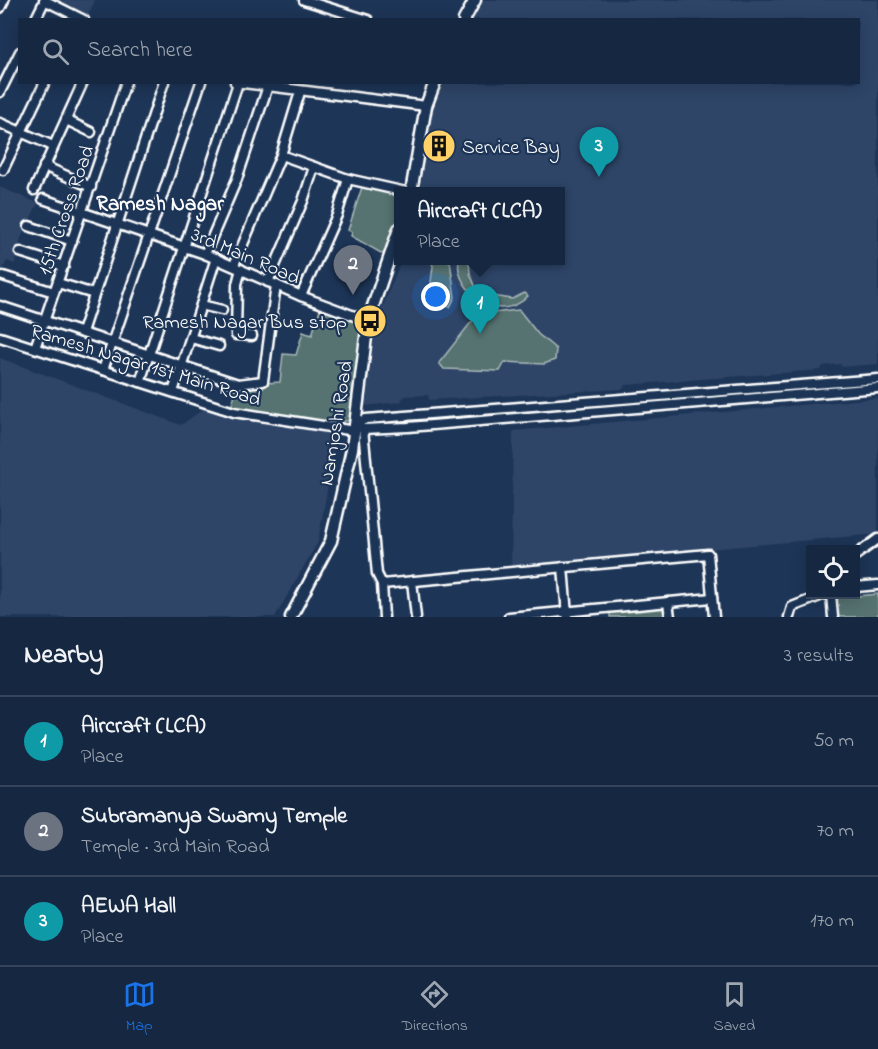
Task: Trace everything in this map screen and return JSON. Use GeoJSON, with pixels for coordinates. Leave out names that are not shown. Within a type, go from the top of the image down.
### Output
{"type":"FeatureCollection","features":[{"type":"Feature","properties":{"kind":"main road"},"geometry":{"type":"LineString","coordinates":[[465,18],[475,0]]}},
{"type":"Feature","properties":{"kind":"main road"},"geometry":{"type":"LineString","coordinates":[[412,187],[426,106],[434,84]]}},
{"type":"Feature","properties":{"kind":"main road","name":"Namjoshi Road"},"geometry":{"type":"LineString","coordinates":[[291,617],[315,576],[331,541],[357,428],[368,321],[394,244]]}},
{"type":"Feature","properties":{"kind":"street"},"geometry":{"type":"LineString","coordinates":[[0,8],[4,0]]}},
{"type":"Feature","properties":{"kind":"street"},"geometry":{"type":"LineString","coordinates":[[36,18],[44,0],[79,18]]}},
{"type":"Feature","properties":{"kind":"street"},"geometry":{"type":"LineString","coordinates":[[304,0],[362,18]]}},
{"type":"Feature","properties":{"kind":"street"},"geometry":{"type":"LineString","coordinates":[[0,92],[18,56]]}},
{"type":"Feature","properties":{"kind":"street"},"geometry":{"type":"LineString","coordinates":[[3,170],[44,84]]}},
{"type":"Feature","properties":{"kind":"street"},"geometry":{"type":"LineString","coordinates":[[34,190],[82,84]]}},
{"type":"Feature","properties":{"kind":"street","name":"15th Cross Road"},"geometry":{"type":"LineString","coordinates":[[35,348],[125,84]]}},
{"type":"Feature","properties":{"kind":"street"},"geometry":{"type":"LineString","coordinates":[[82,332],[163,84]]}},
{"type":"Feature","properties":{"kind":"street"},"geometry":{"type":"LineString","coordinates":[[103,370],[200,84]]}},
{"type":"Feature","properties":{"kind":"street"},"geometry":{"type":"LineString","coordinates":[[140,382],[236,84]]}},
{"type":"Feature","properties":{"kind":"street"},"geometry":{"type":"LineString","coordinates":[[247,84],[300,92],[363,96],[426,106]]}},
{"type":"Feature","properties":{"kind":"street"},"geometry":{"type":"LineString","coordinates":[[205,254],[237,178],[268,86]]}},
{"type":"Feature","properties":{"kind":"street"},"geometry":{"type":"LineString","coordinates":[[252,336],[236,335],[238,267],[281,155],[300,92]]}},
{"type":"Feature","properties":{"kind":"street"},"geometry":{"type":"LineString","coordinates":[[66,120],[91,132]]}},
{"type":"Feature","properties":{"kind":"street"},"geometry":{"type":"LineString","coordinates":[[0,123],[53,146]]}},
{"type":"Feature","properties":{"kind":"street"},"geometry":{"type":"LineString","coordinates":[[281,155],[348,178],[394,189]]}},
{"type":"Feature","properties":{"kind":"street"},"geometry":{"type":"LineString","coordinates":[[44,166],[91,187]]}},
{"type":"Feature","properties":{"kind":"street"},"geometry":{"type":"LineString","coordinates":[[0,306],[238,384],[263,381],[272,284],[314,167]]}},
{"type":"Feature","properties":{"kind":"street"},"geometry":{"type":"LineString","coordinates":[[301,296],[337,215],[348,178]]}},
{"type":"Feature","properties":{"kind":"street","name":"3rd Main Road"},"geometry":{"type":"LineString","coordinates":[[43,200],[216,258],[272,284],[368,321]]}},
{"type":"Feature","properties":{"kind":"street"},"geometry":{"type":"LineString","coordinates":[[29,226],[72,241]]}},
{"type":"Feature","properties":{"kind":"street"},"geometry":{"type":"LineString","coordinates":[[20,252],[64,266]]}},
{"type":"Feature","properties":{"kind":"street"},"geometry":{"type":"LineString","coordinates":[[173,392],[216,258]]}},
{"type":"Feature","properties":{"kind":"street"},"geometry":{"type":"LineString","coordinates":[[3,276],[54,292]]}},
{"type":"Feature","properties":{"kind":"street"},"geometry":{"type":"LineString","coordinates":[[58,283],[94,294]]}},
{"type":"Feature","properties":{"kind":"street"},"geometry":{"type":"LineString","coordinates":[[201,305],[222,310]]}},
{"type":"Feature","properties":{"kind":"street","name":"Ramesh Nagar 1st Main Road"},"geometry":{"type":"LineString","coordinates":[[0,337],[251,416],[357,428]]}},
{"type":"Feature","properties":{"kind":"street"},"geometry":{"type":"LineString","coordinates":[[190,338],[219,346]]}},
{"type":"Feature","properties":{"kind":"street"},"geometry":{"type":"LineString","coordinates":[[357,428],[376,418],[878,379]]}},
{"type":"Feature","properties":{"kind":"street"},"geometry":{"type":"LineString","coordinates":[[357,428],[878,388]]}},
{"type":"Feature","properties":{"kind":"street"},"geometry":{"type":"LineString","coordinates":[[357,428],[377,574],[382,584],[384,617]]}},
{"type":"Feature","properties":{"kind":"street"},"geometry":{"type":"LineString","coordinates":[[860,552],[878,539]]}},
{"type":"Feature","properties":{"kind":"street"},"geometry":{"type":"LineString","coordinates":[[382,584],[708,554],[714,617]]}},
{"type":"Feature","properties":{"kind":"street"},"geometry":{"type":"LineString","coordinates":[[563,567],[567,614]]}},
{"type":"Feature","properties":{"kind":"street"},"geometry":{"type":"LineString","coordinates":[[412,581],[416,617]]}},
{"type":"Feature","properties":{"kind":"street"},"geometry":{"type":"LineString","coordinates":[[860,587],[878,585]]}},
{"type":"Feature","properties":{"kind":"street"},"geometry":{"type":"LineString","coordinates":[[515,617],[606,613],[668,602],[712,598]]}},
{"type":"Feature","properties":{"kind":"street"},"geometry":{"type":"LineString","coordinates":[[789,617],[792,607],[812,599]]}},
{"type":"Feature","properties":{"kind":"street"},"geometry":{"type":"LineString","coordinates":[[831,599],[833,617]]}},
{"type":"Feature","properties":{"kind":"street"},"geometry":{"type":"LineString","coordinates":[[668,602],[670,617]]}},
{"type":"Feature","properties":{"kind":"shaded area"},"geometry":{"type":"Polygon","coordinates":[[[55,0],[95,0],[88,15],[55,0]]]}},
{"type":"Feature","properties":{"kind":"shaded area"},"geometry":{"type":"Polygon","coordinates":[[[481,0],[878,0],[878,364],[842,367],[840,364],[823,366],[821,370],[626,385],[623,389],[429,400],[428,395],[405,396],[400,402],[365,406],[376,323],[399,265],[565,265],[565,187],[421,187],[432,102],[440,84],[860,84],[860,18],[471,18],[481,0]]]}},
{"type":"Feature","properties":{"kind":"shaded area"},"geometry":{"type":"Polygon","coordinates":[[[0,187],[38,203],[21,238],[15,264],[7,261],[0,274],[0,187]]]}},
{"type":"Feature","properties":{"kind":"shaded area"},"geometry":{"type":"Polygon","coordinates":[[[0,358],[181,425],[206,407],[247,419],[337,433],[318,542],[275,617],[0,617],[0,358]]]}},
{"type":"Feature","properties":{"kind":"shaded area"},"geometry":{"type":"Polygon","coordinates":[[[878,398],[878,534],[511,567],[513,431],[878,398]]]}},
{"type":"Feature","properties":{"kind":"green space"},"geometry":{"type":"Polygon","coordinates":[[[362,187],[394,192],[394,232],[386,256],[351,236],[352,232],[348,230],[362,187]]]}},
{"type":"Feature","properties":{"kind":"green space"},"geometry":{"type":"Polygon","coordinates":[[[451,265],[455,297],[450,307],[437,303],[431,282],[433,266],[451,265]]]}},
{"type":"Feature","properties":{"kind":"green space"},"geometry":{"type":"Polygon","coordinates":[[[459,265],[469,265],[476,288],[468,289],[459,272],[459,265]]]}},
{"type":"Feature","properties":{"kind":"green space"},"geometry":{"type":"Polygon","coordinates":[[[525,293],[528,296],[518,304],[505,308],[493,307],[482,299],[486,295],[512,299],[525,293]]]}},
{"type":"Feature","properties":{"kind":"green space"},"geometry":{"type":"Polygon","coordinates":[[[327,306],[362,322],[350,420],[334,424],[231,407],[238,385],[280,382],[283,354],[296,355],[303,332],[312,335],[320,309],[327,306]]]}},
{"type":"Feature","properties":{"kind":"green space"},"geometry":{"type":"Polygon","coordinates":[[[519,310],[538,334],[556,349],[555,360],[544,364],[505,362],[500,371],[444,369],[439,363],[472,321],[492,313],[519,310]]]}},
{"type":"Feature","properties":{"kind":"green space"},"geometry":{"type":"Polygon","coordinates":[[[878,594],[878,617],[837,617],[835,599],[860,599],[860,596],[878,594]]]}},
{"type":"Feature","properties":{"kind":"green space"},"geometry":{"type":"Polygon","coordinates":[[[664,607],[665,617],[610,617],[610,612],[664,607]]]}},
{"type":"Feature","properties":{"kind":"place","name":"Service Bay"},"geometry":{"type":"Point","coordinates":[439,146]}},
{"type":"Feature","properties":{"kind":"place","name":"AEWA Hall"},"geometry":{"type":"Point","coordinates":[599,177]}},
{"type":"Feature","properties":{"kind":"place","name":"Subramanya Swamy Temple"},"geometry":{"type":"Point","coordinates":[353,295]}},
{"type":"Feature","properties":{"kind":"place","name":"Ramesh Nagar Bus stop"},"geometry":{"type":"Point","coordinates":[370,321]}},
{"type":"Feature","properties":{"kind":"place","name":"Aircraft (LCA)"},"geometry":{"type":"Point","coordinates":[480,334]}},
{"type":"Feature","properties":{"kind":"district","name":"Ramesh Nagar"},"geometry":{"type":"Point","coordinates":[160,203]}}]}
